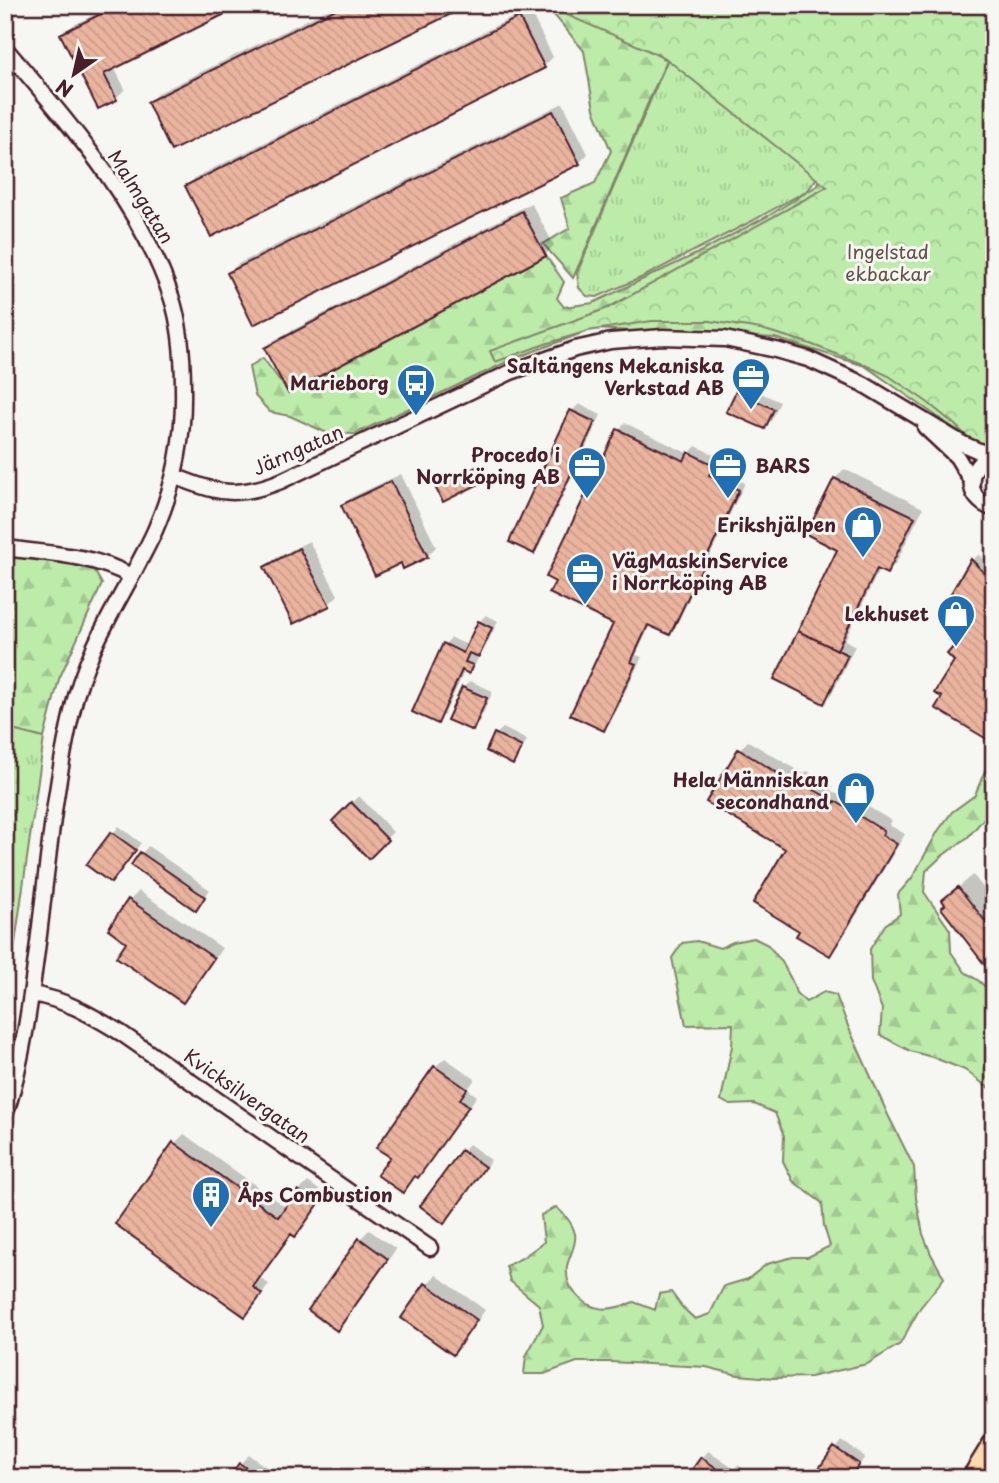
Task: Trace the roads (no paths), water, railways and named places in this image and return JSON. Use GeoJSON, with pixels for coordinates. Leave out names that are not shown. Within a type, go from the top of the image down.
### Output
{"type":"FeatureCollection","features":[{"type":"Feature","properties":{"kind":"highway"},"geometry":{"type":"LineString","coordinates":[[974,1478],[994,1444]]}},
{"type":"Feature","properties":{"kind":"street","name":"Malmgatan"},"geometry":{"type":"LineString","coordinates":[[5,48],[86,145],[114,185],[144,234],[172,298],[180,334],[184,409],[174,476]]}},
{"type":"Feature","properties":{"kind":"street","name":"Järngatan"},"geometry":{"type":"LineString","coordinates":[[174,476],[218,492],[259,490],[511,372],[575,349],[611,341],[663,337],[725,339],[808,359],[863,384],[970,447],[993,454]]}},
{"type":"Feature","properties":{"kind":"street","name":"Järngatan"},"geometry":{"type":"LineString","coordinates":[[906,410],[957,457],[976,497],[981,503],[994,509]]}},
{"type":"Feature","properties":{"kind":"street"},"geometry":{"type":"LineString","coordinates":[[971,482],[977,464],[993,454]]}},
{"type":"Feature","properties":{"kind":"street"},"geometry":{"type":"LineString","coordinates":[[5,1116],[18,1072],[32,994],[60,774],[72,708],[87,661],[158,524],[174,476]]}},
{"type":"Feature","properties":{"kind":"street"},"geometry":{"type":"LineString","coordinates":[[5,548],[89,559],[115,567],[131,576]]}},
{"type":"Feature","properties":{"kind":"street","name":"Kvicksilvergatan"},"geometry":{"type":"LineString","coordinates":[[32,994],[66,1002],[121,1033],[430,1248]]}},
{"type":"Feature","properties":{"kind":"place","name":"Saltängens Mekaniska Verkstad AB"},"geometry":{"type":"Point","coordinates":[751,411]}},
{"type":"Feature","properties":{"kind":"place","name":"Marieborg"},"geometry":{"type":"Point","coordinates":[416,417]}},
{"type":"Feature","properties":{"kind":"place","name":"Procedo i Norrköping AB"},"geometry":{"type":"Point","coordinates":[587,500]}},
{"type":"Feature","properties":{"kind":"place","name":"BARS"},"geometry":{"type":"Point","coordinates":[728,500]}},
{"type":"Feature","properties":{"kind":"place","name":"Erikshjälpen"},"geometry":{"type":"Point","coordinates":[863,559]}},
{"type":"Feature","properties":{"kind":"place","name":"VägMaskinService i Norrköping AB"},"geometry":{"type":"Point","coordinates":[585,606]}},
{"type":"Feature","properties":{"kind":"place","name":"Lekhuset"},"geometry":{"type":"Point","coordinates":[956,648]}},
{"type":"Feature","properties":{"kind":"place","name":"Hela Människan secondhand"},"geometry":{"type":"Point","coordinates":[856,825]}},
{"type":"Feature","properties":{"kind":"place","name":"Åps Combustion"},"geometry":{"type":"Point","coordinates":[211,1229]}},
{"type":"Feature","properties":{"kind":"park label","name":"Ingelstad ekbackar"},"geometry":{"type":"Point","coordinates":[888,263]}}]}
